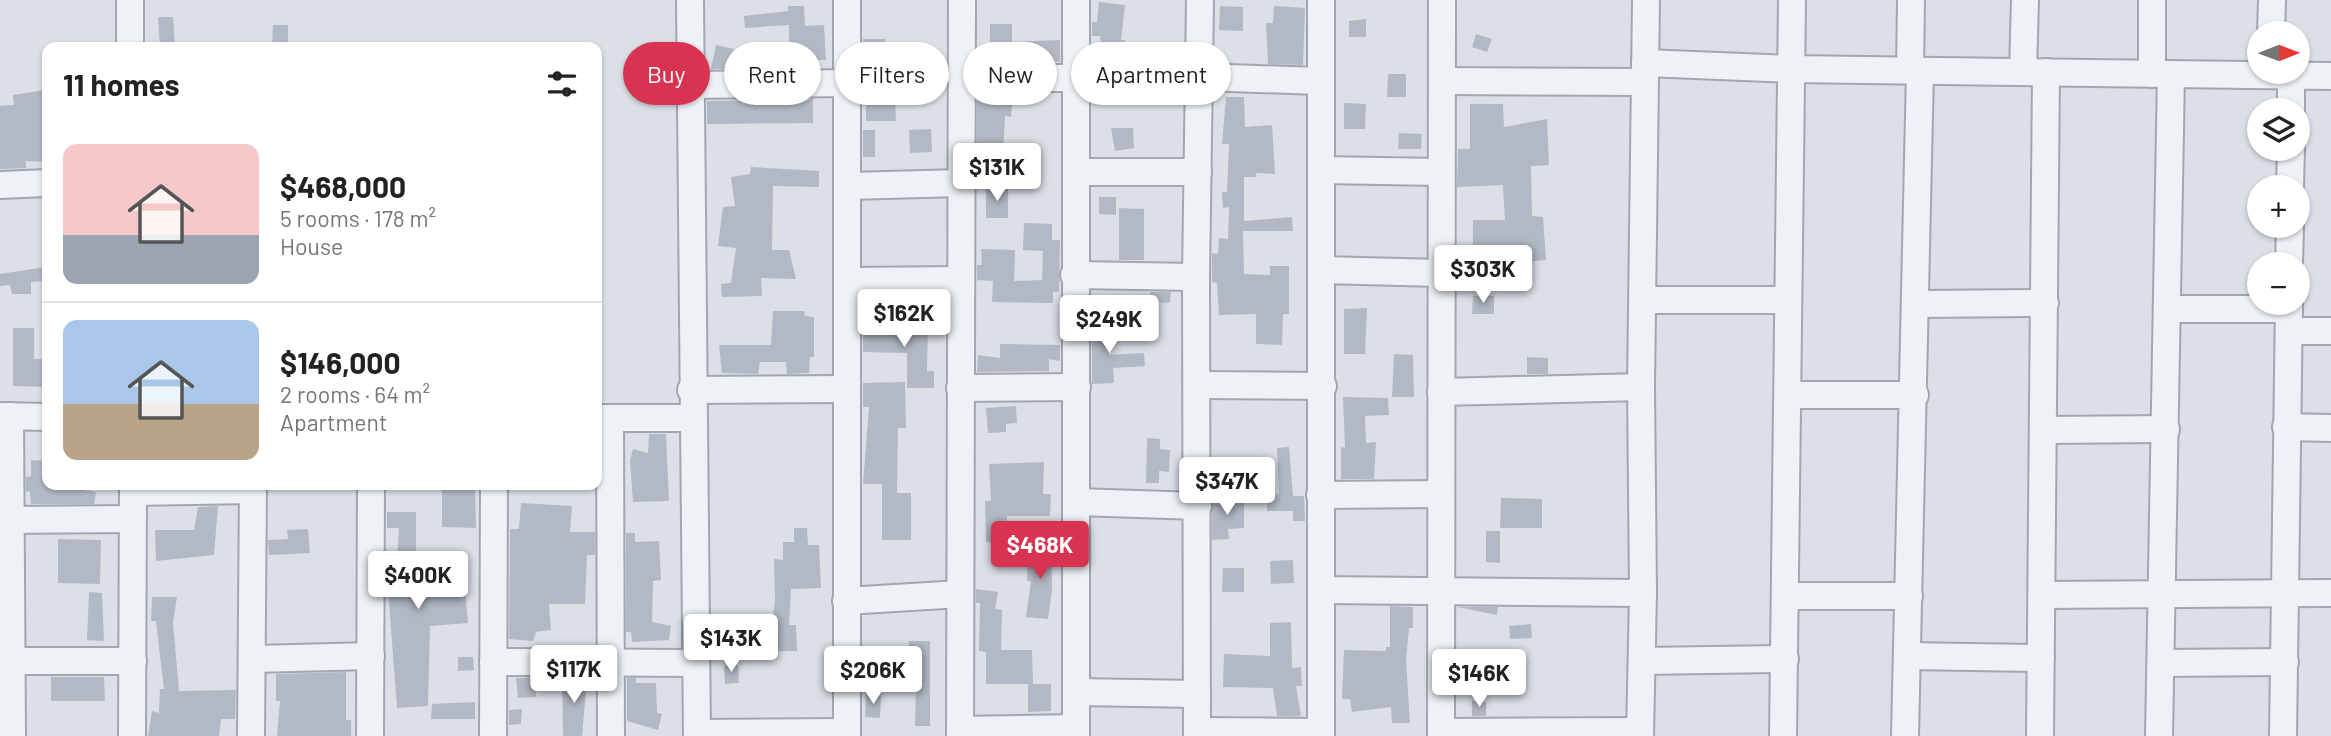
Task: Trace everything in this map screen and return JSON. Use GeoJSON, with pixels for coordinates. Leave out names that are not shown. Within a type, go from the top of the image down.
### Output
{"type":"FeatureCollection","features":[{"type":"Feature","properties":{"kind":"street"},"geometry":{"type":"LineString","coordinates":[[130,0],[130,42]]}},
{"type":"Feature","properties":{"kind":"street"},"geometry":{"type":"LineString","coordinates":[[690,0],[690,42]]}},
{"type":"Feature","properties":{"kind":"street"},"geometry":{"type":"LineString","coordinates":[[847,0],[849,42]]}},
{"type":"Feature","properties":{"kind":"street"},"geometry":{"type":"LineString","coordinates":[[961,0],[960,733],[1076,732],[1076,105]]}},
{"type":"Feature","properties":{"kind":"street"},"geometry":{"type":"LineString","coordinates":[[1076,0],[1076,42]]}},
{"type":"Feature","properties":{"kind":"street"},"geometry":{"type":"LineString","coordinates":[[1200,0],[1200,42]]}},
{"type":"Feature","properties":{"kind":"street"},"geometry":{"type":"LineString","coordinates":[[1199,105],[1196,276],[1197,734],[1321,734],[1321,0]]}},
{"type":"Feature","properties":{"kind":"street"},"geometry":{"type":"LineString","coordinates":[[1442,0],[1441,734],[1640,733],[1646,0]]}},
{"type":"Feature","properties":{"kind":"street"},"geometry":{"type":"LineString","coordinates":[[1783,736],[1791,0]]}},
{"type":"Feature","properties":{"kind":"street"},"geometry":{"type":"LineString","coordinates":[[1905,736],[1916,304],[1915,71],[1911,0]]}},
{"type":"Feature","properties":{"kind":"street"},"geometry":{"type":"LineString","coordinates":[[2025,0],[2035,72],[2045,303],[2040,736]]}},
{"type":"Feature","properties":{"kind":"street"},"geometry":{"type":"LineString","coordinates":[[2152,0],[2162,74],[2167,309],[2159,736]]}},
{"type":"Feature","properties":{"kind":"street"},"geometry":{"type":"LineString","coordinates":[[2271,21],[2272,0]]}},
{"type":"Feature","properties":{"kind":"street"},"geometry":{"type":"LineString","coordinates":[[1442,80],[1790,69],[2247,74]]}},
{"type":"Feature","properties":{"kind":"street"},"geometry":{"type":"LineString","coordinates":[[2310,75],[2331,76]]}},
{"type":"Feature","properties":{"kind":"street"},"geometry":{"type":"LineString","coordinates":[[961,78],[1071,78]]}},
{"type":"Feature","properties":{"kind":"street"},"geometry":{"type":"LineString","coordinates":[[1231,78],[1319,81]]}},
{"type":"Feature","properties":{"kind":"street"},"geometry":{"type":"LineString","coordinates":[[710,85],[835,83]]}},
{"type":"Feature","properties":{"kind":"street"},"geometry":{"type":"LineString","coordinates":[[691,105],[691,390],[697,735],[847,734],[845,389],[850,105]]}},
{"type":"Feature","properties":{"kind":"street"},"geometry":{"type":"LineString","coordinates":[[1321,170],[1440,172]]}},
{"type":"Feature","properties":{"kind":"street"},"geometry":{"type":"LineString","coordinates":[[1076,172],[1198,173]]}},
{"type":"Feature","properties":{"kind":"street"},"geometry":{"type":"LineString","coordinates":[[0,185],[42,183]]}},
{"type":"Feature","properties":{"kind":"street"},"geometry":{"type":"LineString","coordinates":[[848,186],[961,183]]}},
{"type":"Feature","properties":{"kind":"street"},"geometry":{"type":"LineString","coordinates":[[1321,270],[1441,272]]}},
{"type":"Feature","properties":{"kind":"street"},"geometry":{"type":"LineString","coordinates":[[1074,275],[1196,276]]}},
{"type":"Feature","properties":{"kind":"street"},"geometry":{"type":"LineString","coordinates":[[847,281],[960,279]]}},
{"type":"Feature","properties":{"kind":"street"},"geometry":{"type":"LineString","coordinates":[[1643,300],[1788,300]]}},
{"type":"Feature","properties":{"kind":"street"},"geometry":{"type":"LineString","coordinates":[[1916,304],[2045,303]]}},
{"type":"Feature","properties":{"kind":"street"},"geometry":{"type":"LineString","coordinates":[[2167,309],[2247,312]]}},
{"type":"Feature","properties":{"kind":"street"},"geometry":{"type":"LineString","coordinates":[[2283,736],[2289,315]]}},
{"type":"Feature","properties":{"kind":"street"},"geometry":{"type":"LineString","coordinates":[[2291,315],[2331,331]]}},
{"type":"Feature","properties":{"kind":"street"},"geometry":{"type":"LineString","coordinates":[[1198,385],[1323,386]]}},
{"type":"Feature","properties":{"kind":"street"},"geometry":{"type":"LineString","coordinates":[[960,388],[1077,387]]}},
{"type":"Feature","properties":{"kind":"street"},"geometry":{"type":"LineString","coordinates":[[1441,392],[1641,387]]}},
{"type":"Feature","properties":{"kind":"street"},"geometry":{"type":"LineString","coordinates":[[691,390],[845,389]]}},
{"type":"Feature","properties":{"kind":"street"},"geometry":{"type":"LineString","coordinates":[[1788,395],[1915,395]]}},
{"type":"Feature","properties":{"kind":"street"},"geometry":{"type":"LineString","coordinates":[[12,736],[11,661],[5,582],[5,416],[42,416]]}},
{"type":"Feature","properties":{"kind":"street"},"geometry":{"type":"LineString","coordinates":[[611,736],[603,418],[692,418]]}},
{"type":"Feature","properties":{"kind":"street"},"geometry":{"type":"LineString","coordinates":[[2286,427],[2331,428]]}},
{"type":"Feature","properties":{"kind":"street"},"geometry":{"type":"LineString","coordinates":[[2044,430],[2166,429]]}},
{"type":"Feature","properties":{"kind":"street"},"geometry":{"type":"LineString","coordinates":[[132,736],[133,490]]}},
{"type":"Feature","properties":{"kind":"street"},"geometry":{"type":"LineString","coordinates":[[251,736],[253,490]]}},
{"type":"Feature","properties":{"kind":"street"},"geometry":{"type":"LineString","coordinates":[[370,736],[371,490]]}},
{"type":"Feature","properties":{"kind":"street"},"geometry":{"type":"LineString","coordinates":[[493,736],[494,490]]}},
{"type":"Feature","properties":{"kind":"street"},"geometry":{"type":"LineString","coordinates":[[1320,495],[1440,494]]}},
{"type":"Feature","properties":{"kind":"street"},"geometry":{"type":"LineString","coordinates":[[1077,502],[1198,506]]}},
{"type":"Feature","properties":{"kind":"street"},"geometry":{"type":"LineString","coordinates":[[5,520],[133,519]]}},
{"type":"Feature","properties":{"kind":"street"},"geometry":{"type":"LineString","coordinates":[[1321,590],[1643,593]]}},
{"type":"Feature","properties":{"kind":"street"},"geometry":{"type":"LineString","coordinates":[[2042,595],[2331,593]]}},
{"type":"Feature","properties":{"kind":"street"},"geometry":{"type":"LineString","coordinates":[[846,601],[960,594]]}},
{"type":"Feature","properties":{"kind":"street"},"geometry":{"type":"LineString","coordinates":[[1785,596],[1909,596]]}},
{"type":"Feature","properties":{"kind":"street"},"geometry":{"type":"LineString","coordinates":[[252,659],[371,656]]}},
{"type":"Feature","properties":{"kind":"street"},"geometry":{"type":"LineString","coordinates":[[1907,656],[2041,658]]}},
{"type":"Feature","properties":{"kind":"street"},"geometry":{"type":"LineString","coordinates":[[1642,661],[1785,659]]}},
{"type":"Feature","properties":{"kind":"street"},"geometry":{"type":"LineString","coordinates":[[11,661],[133,662]]}},
{"type":"Feature","properties":{"kind":"street"},"geometry":{"type":"LineString","coordinates":[[494,662],[695,663]]}},
{"type":"Feature","properties":{"kind":"street"},"geometry":{"type":"LineString","coordinates":[[2161,663],[2285,662]]}},
{"type":"Feature","properties":{"kind":"street"},"geometry":{"type":"LineString","coordinates":[[1076,692],[1196,694]]}},
{"type":"Feature","properties":{"kind":"building"},"geometry":{"type":"Polygon","coordinates":[[[1099,2],[1125,5],[1121,40],[1125,42],[1101,42],[1100,36],[1092,36],[1092,22],[1097,22],[1099,2]]]}},
{"type":"Feature","properties":{"kind":"building"},"geometry":{"type":"Polygon","coordinates":[[[788,6],[804,6],[805,26],[824,25],[826,60],[821,60],[821,42],[789,42],[789,25],[745,28],[744,16],[788,11],[788,6]]]}},
{"type":"Feature","properties":{"kind":"building"},"geometry":{"type":"Polygon","coordinates":[[[1220,6],[1243,7],[1243,31],[1219,30],[1220,6]]]}},
{"type":"Feature","properties":{"kind":"building"},"geometry":{"type":"Polygon","coordinates":[[[1274,6],[1305,8],[1303,65],[1268,64],[1266,23],[1273,23],[1274,6]]]}},
{"type":"Feature","properties":{"kind":"building"},"geometry":{"type":"Polygon","coordinates":[[[158,17],[173,17],[175,42],[160,42],[158,17]]]}},
{"type":"Feature","properties":{"kind":"building"},"geometry":{"type":"Polygon","coordinates":[[[1366,19],[1366,37],[1349,37],[1349,21],[1366,19]]]}},
{"type":"Feature","properties":{"kind":"building"},"geometry":{"type":"Polygon","coordinates":[[[990,24],[1012,24],[1012,42],[990,42],[990,24]]]}},
{"type":"Feature","properties":{"kind":"building"},"geometry":{"type":"Polygon","coordinates":[[[273,25],[288,25],[288,42],[272,42],[273,25]]]}},
{"type":"Feature","properties":{"kind":"building"},"geometry":{"type":"Polygon","coordinates":[[[1476,34],[1492,39],[1487,52],[1472,47],[1476,34]]]}},
{"type":"Feature","properties":{"kind":"building"},"geometry":{"type":"Polygon","coordinates":[[[863,39],[886,39],[885,42],[863,42],[863,39]]]}},
{"type":"Feature","properties":{"kind":"building"},"geometry":{"type":"Polygon","coordinates":[[[1060,40],[1060,62],[1057,62],[1057,42],[1012,42],[1060,40]]]}},
{"type":"Feature","properties":{"kind":"building"},"geometry":{"type":"Polygon","coordinates":[[[716,45],[724,47],[724,69],[711,69],[716,45]]]}},
{"type":"Feature","properties":{"kind":"building"},"geometry":{"type":"Polygon","coordinates":[[[1388,74],[1406,74],[1406,97],[1387,97],[1388,74]]]}},
{"type":"Feature","properties":{"kind":"building"},"geometry":{"type":"Polygon","coordinates":[[[42,90],[42,162],[26,161],[26,168],[0,169],[0,106],[14,105],[13,95],[42,90]]]}},
{"type":"Feature","properties":{"kind":"building"},"geometry":{"type":"Polygon","coordinates":[[[1231,97],[1244,97],[1245,127],[1272,125],[1275,174],[1256,173],[1256,177],[1244,177],[1244,221],[1292,217],[1293,231],[1243,231],[1244,274],[1270,275],[1270,266],[1289,266],[1289,314],[1283,314],[1282,345],[1256,344],[1256,314],[1219,315],[1217,283],[1212,282],[1212,253],[1218,254],[1219,238],[1228,239],[1229,207],[1223,208],[1222,192],[1227,192],[1229,144],[1222,144],[1225,105],[1231,105],[1231,97]]]}},
{"type":"Feature","properties":{"kind":"building"},"geometry":{"type":"Polygon","coordinates":[[[710,101],[724,101],[724,105],[813,105],[813,123],[707,124],[707,105],[710,105],[710,101]]]}},
{"type":"Feature","properties":{"kind":"building"},"geometry":{"type":"Polygon","coordinates":[[[1344,103],[1366,104],[1365,129],[1344,129],[1344,103]]]}},
{"type":"Feature","properties":{"kind":"building"},"geometry":{"type":"Polygon","coordinates":[[[1470,104],[1503,104],[1504,127],[1547,119],[1549,165],[1531,166],[1532,216],[1543,217],[1546,260],[1510,263],[1509,250],[1473,249],[1473,220],[1505,220],[1503,185],[1457,187],[1458,149],[1470,149],[1470,104]]]}},
{"type":"Feature","properties":{"kind":"building"},"geometry":{"type":"Polygon","coordinates":[[[866,105],[895,105],[896,121],[866,121],[866,105]]]}},
{"type":"Feature","properties":{"kind":"building"},"geometry":{"type":"Polygon","coordinates":[[[977,105],[1012,105],[1011,117],[1005,116],[1003,156],[977,155],[977,105]]]}},
{"type":"Feature","properties":{"kind":"building"},"geometry":{"type":"Polygon","coordinates":[[[1111,128],[1133,128],[1134,148],[1115,151],[1111,128]]]}},
{"type":"Feature","properties":{"kind":"building"},"geometry":{"type":"Polygon","coordinates":[[[931,129],[932,152],[910,153],[909,130],[931,129]]]}},
{"type":"Feature","properties":{"kind":"building"},"geometry":{"type":"Polygon","coordinates":[[[863,130],[875,130],[875,157],[863,157],[863,130]]]}},
{"type":"Feature","properties":{"kind":"building"},"geometry":{"type":"Polygon","coordinates":[[[1399,133],[1422,134],[1421,149],[1398,149],[1399,133]]]}},
{"type":"Feature","properties":{"kind":"building"},"geometry":{"type":"Polygon","coordinates":[[[751,167],[819,171],[819,187],[773,186],[772,250],[789,250],[796,279],[761,278],[762,296],[722,297],[721,284],[731,283],[736,248],[718,246],[723,207],[735,206],[731,177],[750,174],[751,167]]]}},
{"type":"Feature","properties":{"kind":"building"},"geometry":{"type":"Polygon","coordinates":[[[986,188],[1008,188],[1008,218],[986,218],[986,188]]]}},
{"type":"Feature","properties":{"kind":"building"},"geometry":{"type":"Polygon","coordinates":[[[1099,197],[1116,197],[1116,215],[1099,214],[1099,197]]]}},
{"type":"Feature","properties":{"kind":"building"},"geometry":{"type":"Polygon","coordinates":[[[1119,208],[1144,209],[1144,260],[1119,260],[1119,208]]]}},
{"type":"Feature","properties":{"kind":"building"},"geometry":{"type":"Polygon","coordinates":[[[1024,223],[1052,224],[1052,240],[1060,240],[1059,292],[1053,292],[1053,303],[992,302],[993,281],[977,280],[977,265],[982,265],[981,249],[1015,250],[1014,281],[1042,280],[1043,251],[1023,250],[1024,223]]]}},
{"type":"Feature","properties":{"kind":"building"},"geometry":{"type":"Polygon","coordinates":[[[42,267],[42,281],[31,282],[31,294],[12,294],[10,285],[0,286],[0,274],[42,267]]]}},
{"type":"Feature","properties":{"kind":"building"},"geometry":{"type":"Polygon","coordinates":[[[1150,292],[1171,292],[1170,303],[1150,302],[1150,292]]]}},
{"type":"Feature","properties":{"kind":"building"},"geometry":{"type":"Polygon","coordinates":[[[1473,296],[1494,296],[1494,314],[1472,314],[1473,296]]]}},
{"type":"Feature","properties":{"kind":"building"},"geometry":{"type":"Polygon","coordinates":[[[1367,308],[1365,354],[1344,354],[1344,309],[1367,308]]]}},
{"type":"Feature","properties":{"kind":"building"},"geometry":{"type":"Polygon","coordinates":[[[773,311],[804,311],[805,316],[814,317],[814,357],[810,357],[809,373],[787,374],[786,362],[760,362],[758,374],[722,373],[719,345],[771,345],[773,311]]]}},
{"type":"Feature","properties":{"kind":"building"},"geometry":{"type":"Polygon","coordinates":[[[1092,320],[1111,321],[1109,355],[1144,353],[1145,366],[1113,368],[1114,383],[1092,384],[1092,320]]]}},
{"type":"Feature","properties":{"kind":"building"},"geometry":{"type":"Polygon","coordinates":[[[905,321],[928,322],[927,371],[934,371],[934,388],[907,388],[907,353],[863,352],[863,328],[905,328],[905,321]]]}},
{"type":"Feature","properties":{"kind":"building"},"geometry":{"type":"Polygon","coordinates":[[[13,328],[34,328],[34,359],[42,359],[42,387],[13,386],[13,328]]]}},
{"type":"Feature","properties":{"kind":"building"},"geometry":{"type":"Polygon","coordinates":[[[1000,344],[1060,345],[1060,361],[1049,359],[1049,371],[977,372],[978,355],[1000,358],[1000,344]]]}},
{"type":"Feature","properties":{"kind":"building"},"geometry":{"type":"Polygon","coordinates":[[[1394,354],[1413,355],[1414,397],[1392,397],[1394,354]]]}},
{"type":"Feature","properties":{"kind":"building"},"geometry":{"type":"Polygon","coordinates":[[[1527,357],[1548,358],[1548,374],[1527,374],[1527,357]]]}},
{"type":"Feature","properties":{"kind":"building"},"geometry":{"type":"Polygon","coordinates":[[[905,382],[906,428],[898,428],[897,493],[911,493],[911,540],[882,540],[882,484],[863,484],[869,407],[863,407],[863,383],[905,382]]]}},
{"type":"Feature","properties":{"kind":"building"},"geometry":{"type":"Polygon","coordinates":[[[1343,397],[1388,398],[1389,415],[1365,416],[1366,443],[1376,442],[1374,479],[1341,479],[1341,447],[1345,448],[1343,397]]]}},
{"type":"Feature","properties":{"kind":"building"},"geometry":{"type":"Polygon","coordinates":[[[1016,406],[1017,423],[1006,424],[1006,432],[988,433],[986,408],[1016,406]]]}},
{"type":"Feature","properties":{"kind":"building"},"geometry":{"type":"Polygon","coordinates":[[[649,434],[666,434],[669,501],[633,502],[630,461],[633,449],[648,453],[649,434]]]}},
{"type":"Feature","properties":{"kind":"building"},"geometry":{"type":"Polygon","coordinates":[[[1147,438],[1160,439],[1160,449],[1170,450],[1169,472],[1159,471],[1159,483],[1146,483],[1147,438]]]}},
{"type":"Feature","properties":{"kind":"building"},"geometry":{"type":"Polygon","coordinates":[[[1289,447],[1293,496],[1304,496],[1305,521],[1293,521],[1293,511],[1267,511],[1267,495],[1279,494],[1277,448],[1289,447]]]}},
{"type":"Feature","properties":{"kind":"building"},"geometry":{"type":"Polygon","coordinates":[[[31,460],[42,461],[42,490],[96,492],[94,504],[31,504],[30,491],[26,492],[26,477],[31,476],[31,460]]]}},
{"type":"Feature","properties":{"kind":"building"},"geometry":{"type":"Polygon","coordinates":[[[1044,462],[1043,494],[1051,494],[1050,516],[1007,516],[1007,542],[986,542],[985,501],[991,501],[989,464],[1044,462]]]}},
{"type":"Feature","properties":{"kind":"building"},"geometry":{"type":"Polygon","coordinates":[[[442,490],[475,490],[476,528],[442,527],[442,490]]]}},
{"type":"Feature","properties":{"kind":"building"},"geometry":{"type":"Polygon","coordinates":[[[1212,497],[1244,499],[1244,528],[1228,529],[1229,539],[1212,540],[1212,497]]]}},
{"type":"Feature","properties":{"kind":"building"},"geometry":{"type":"Polygon","coordinates":[[[1501,498],[1542,499],[1542,528],[1500,528],[1501,498]]]}},
{"type":"Feature","properties":{"kind":"building"},"geometry":{"type":"Polygon","coordinates":[[[521,503],[572,506],[570,532],[595,532],[595,555],[587,555],[585,604],[549,604],[551,630],[536,632],[533,641],[509,639],[510,529],[519,529],[521,503]]]}},
{"type":"Feature","properties":{"kind":"building"},"geometry":{"type":"Polygon","coordinates":[[[218,506],[214,555],[156,561],[155,530],[194,530],[198,507],[218,506]]]}},
{"type":"Feature","properties":{"kind":"building"},"geometry":{"type":"Polygon","coordinates":[[[387,512],[416,512],[416,570],[447,570],[447,566],[463,566],[468,623],[430,626],[428,706],[397,708],[386,563],[397,562],[399,528],[387,528],[387,512]]]}},
{"type":"Feature","properties":{"kind":"building"},"geometry":{"type":"Polygon","coordinates":[[[794,528],[807,528],[808,545],[819,545],[821,588],[791,589],[789,625],[796,625],[797,651],[740,651],[741,628],[771,629],[775,601],[774,559],[783,560],[783,542],[794,542],[794,528]]]}},
{"type":"Feature","properties":{"kind":"building"},"geometry":{"type":"Polygon","coordinates":[[[308,529],[310,553],[269,555],[268,540],[288,539],[287,530],[308,529]]]}},
{"type":"Feature","properties":{"kind":"building"},"geometry":{"type":"Polygon","coordinates":[[[1486,531],[1500,531],[1500,563],[1486,562],[1486,531]]]}},
{"type":"Feature","properties":{"kind":"building"},"geometry":{"type":"Polygon","coordinates":[[[626,533],[635,533],[635,542],[659,541],[661,580],[653,581],[652,622],[671,626],[669,640],[632,642],[631,632],[626,632],[626,533]]]}},
{"type":"Feature","properties":{"kind":"building"},"geometry":{"type":"Polygon","coordinates":[[[58,539],[101,540],[100,584],[58,583],[58,539]]]}},
{"type":"Feature","properties":{"kind":"building"},"geometry":{"type":"Polygon","coordinates":[[[1028,545],[1051,545],[1052,590],[1048,619],[1026,617],[1031,581],[1027,581],[1028,545]]]}},
{"type":"Feature","properties":{"kind":"building"},"geometry":{"type":"Polygon","coordinates":[[[1293,560],[1294,583],[1271,584],[1270,561],[1293,560]]]}},
{"type":"Feature","properties":{"kind":"building"},"geometry":{"type":"Polygon","coordinates":[[[1223,568],[1244,568],[1244,592],[1222,592],[1223,568]]]}},
{"type":"Feature","properties":{"kind":"building"},"geometry":{"type":"Polygon","coordinates":[[[976,589],[998,592],[995,609],[1002,610],[1001,650],[1032,650],[1033,684],[986,684],[986,652],[979,651],[980,603],[976,603],[976,589]]]}},
{"type":"Feature","properties":{"kind":"building"},"geometry":{"type":"Polygon","coordinates":[[[89,592],[102,593],[104,641],[87,640],[89,592]]]}},
{"type":"Feature","properties":{"kind":"building"},"geometry":{"type":"Polygon","coordinates":[[[152,597],[177,597],[173,622],[179,691],[236,690],[235,719],[221,719],[219,736],[148,736],[152,711],[159,713],[160,689],[164,689],[156,621],[151,621],[152,597]]]}},
{"type":"Feature","properties":{"kind":"building"},"geometry":{"type":"Polygon","coordinates":[[[1390,606],[1413,607],[1413,628],[1409,628],[1406,659],[1410,723],[1392,723],[1391,707],[1352,712],[1350,699],[1342,699],[1344,650],[1386,651],[1386,647],[1390,647],[1390,606]]]}},
{"type":"Feature","properties":{"kind":"building"},"geometry":{"type":"Polygon","coordinates":[[[1457,607],[1498,607],[1497,615],[1457,607]]]}},
{"type":"Feature","properties":{"kind":"building"},"geometry":{"type":"Polygon","coordinates":[[[1291,622],[1292,668],[1301,667],[1302,686],[1296,686],[1301,716],[1277,716],[1273,688],[1223,687],[1224,654],[1270,656],[1270,623],[1291,622]]]}},
{"type":"Feature","properties":{"kind":"building"},"geometry":{"type":"Polygon","coordinates":[[[1531,624],[1532,638],[1510,639],[1509,626],[1531,624]]]}},
{"type":"Feature","properties":{"kind":"building"},"geometry":{"type":"Polygon","coordinates":[[[909,641],[930,641],[930,726],[915,726],[916,686],[909,686],[909,641]]]}},
{"type":"Feature","properties":{"kind":"building"},"geometry":{"type":"Polygon","coordinates":[[[458,657],[473,657],[474,670],[458,671],[458,657]]]}},
{"type":"Feature","properties":{"kind":"building"},"geometry":{"type":"Polygon","coordinates":[[[738,665],[739,683],[725,684],[724,666],[738,665]]]}},
{"type":"Feature","properties":{"kind":"building"},"geometry":{"type":"Polygon","coordinates":[[[346,672],[346,720],[351,720],[351,736],[277,736],[280,701],[276,701],[276,674],[346,672]]]}},
{"type":"Feature","properties":{"kind":"building"},"geometry":{"type":"Polygon","coordinates":[[[51,677],[104,677],[105,701],[51,701],[51,677]]]}},
{"type":"Feature","properties":{"kind":"building"},"geometry":{"type":"Polygon","coordinates":[[[516,678],[535,678],[536,697],[518,698],[516,678]]]}},
{"type":"Feature","properties":{"kind":"building"},"geometry":{"type":"Polygon","coordinates":[[[562,678],[595,678],[587,680],[582,736],[563,736],[562,678]]]}},
{"type":"Feature","properties":{"kind":"building"},"geometry":{"type":"Polygon","coordinates":[[[627,678],[636,678],[636,683],[656,683],[657,713],[662,714],[658,730],[627,721],[627,678]]]}},
{"type":"Feature","properties":{"kind":"building"},"geometry":{"type":"Polygon","coordinates":[[[1028,684],[1051,684],[1051,711],[1028,712],[1028,684]]]}},
{"type":"Feature","properties":{"kind":"building"},"geometry":{"type":"Polygon","coordinates":[[[866,693],[881,694],[880,718],[865,717],[866,693]]]}},
{"type":"Feature","properties":{"kind":"building"},"geometry":{"type":"Polygon","coordinates":[[[1472,701],[1486,702],[1486,716],[1472,716],[1472,701]]]}},
{"type":"Feature","properties":{"kind":"building"},"geometry":{"type":"Polygon","coordinates":[[[475,702],[475,719],[431,719],[432,704],[475,702]]]}},
{"type":"Feature","properties":{"kind":"building"},"geometry":{"type":"Polygon","coordinates":[[[522,709],[521,724],[509,725],[509,710],[522,709]]]}}]}
